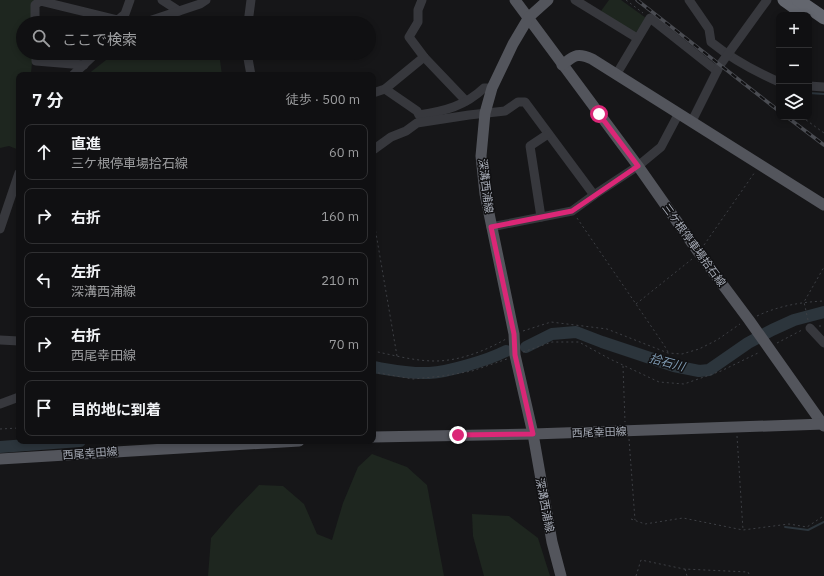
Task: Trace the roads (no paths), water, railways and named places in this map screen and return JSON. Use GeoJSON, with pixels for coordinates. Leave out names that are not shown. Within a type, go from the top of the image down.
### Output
{"type":"FeatureCollection","features":[{"type":"Feature","properties":{"kind":"highway"},"geometry":{"type":"LineString","coordinates":[[784,0],[801,12]]}},
{"type":"Feature","properties":{"kind":"highway"},"geometry":{"type":"LineString","coordinates":[[798,0],[824,18]]}},
{"type":"Feature","properties":{"kind":"highway"},"geometry":{"type":"LineString","coordinates":[[812,20],[824,29]]}},
{"type":"Feature","properties":{"kind":"main road","name":"三ケ根停車場拾石線"},"geometry":{"type":"LineString","coordinates":[[515,0],[638,166],[699,253],[750,320],[766,345],[824,425]]}},
{"type":"Feature","properties":{"kind":"main road","name":"深溝西浦線"},"geometry":{"type":"LineString","coordinates":[[548,0],[529,18],[513,44],[492,88],[485,113],[481,156],[485,194],[491,227],[514,334],[515,355],[533,434],[552,542],[561,576]]}},
{"type":"Feature","properties":{"kind":"main road"},"geometry":{"type":"LineString","coordinates":[[562,65],[576,56],[583,54],[824,205]]}},
{"type":"Feature","properties":{"kind":"main road","name":"西尾幸田線"},"geometry":{"type":"LineString","coordinates":[[376,437],[533,434],[824,425]]}},
{"type":"Feature","properties":{"kind":"main road","name":"西尾幸田線"},"geometry":{"type":"LineString","coordinates":[[0,459],[249,444]]}},
{"type":"Feature","properties":{"kind":"street"},"geometry":{"type":"LineString","coordinates":[[123,16],[125,14],[130,0]]}},
{"type":"Feature","properties":{"kind":"street"},"geometry":{"type":"LineString","coordinates":[[162,0],[179,11]]}},
{"type":"Feature","properties":{"kind":"street"},"geometry":{"type":"LineString","coordinates":[[164,16],[200,4],[206,0]]}},
{"type":"Feature","properties":{"kind":"street"},"geometry":{"type":"LineString","coordinates":[[249,16],[250,0]]}},
{"type":"Feature","properties":{"kind":"street"},"geometry":{"type":"LineString","coordinates":[[422,0],[418,10],[418,22],[409,37],[424,57],[466,101]]}},
{"type":"Feature","properties":{"kind":"street"},"geometry":{"type":"LineString","coordinates":[[575,0],[637,38]]}},
{"type":"Feature","properties":{"kind":"street"},"geometry":{"type":"LineString","coordinates":[[689,0],[709,29],[710,42],[727,55],[755,71],[776,81]]}},
{"type":"Feature","properties":{"kind":"street"},"geometry":{"type":"LineString","coordinates":[[692,121],[717,71],[727,55],[768,0]]}},
{"type":"Feature","properties":{"kind":"street"},"geometry":{"type":"LineString","coordinates":[[35,16],[35,5],[40,1],[102,16]]}},
{"type":"Feature","properties":{"kind":"street"},"geometry":{"type":"LineString","coordinates":[[616,75],[650,18],[717,71]]}},
{"type":"Feature","properties":{"kind":"street"},"geometry":{"type":"LineString","coordinates":[[376,92],[385,89],[424,57]]}},
{"type":"Feature","properties":{"kind":"street"},"geometry":{"type":"LineString","coordinates":[[36,60],[84,65]]}},
{"type":"Feature","properties":{"kind":"street"},"geometry":{"type":"LineString","coordinates":[[76,72],[89,60]]}},
{"type":"Feature","properties":{"kind":"street"},"geometry":{"type":"LineString","coordinates":[[248,60],[250,72]]}},
{"type":"Feature","properties":{"kind":"street"},"geometry":{"type":"LineString","coordinates":[[812,86],[824,87]]}},
{"type":"Feature","properties":{"kind":"street"},"geometry":{"type":"LineString","coordinates":[[376,148],[391,137],[406,131],[418,119],[456,107],[473,98],[484,88],[492,88]]}},
{"type":"Feature","properties":{"kind":"street"},"geometry":{"type":"LineString","coordinates":[[385,89],[417,111],[418,119]]}},
{"type":"Feature","properties":{"kind":"street"},"geometry":{"type":"LineString","coordinates":[[418,119],[505,111],[518,102],[525,102],[594,195]]}},
{"type":"Feature","properties":{"kind":"street"},"geometry":{"type":"LineString","coordinates":[[491,227],[572,211],[638,166],[661,147],[679,113]]}},
{"type":"Feature","properties":{"kind":"street"},"geometry":{"type":"LineString","coordinates":[[542,217],[530,146],[548,134]]}},
{"type":"Feature","properties":{"kind":"street"},"geometry":{"type":"LineString","coordinates":[[0,229],[16,182]]}},
{"type":"Feature","properties":{"kind":"street"},"geometry":{"type":"LineString","coordinates":[[810,328],[824,343]]}},
{"type":"Feature","properties":{"kind":"street"},"geometry":{"type":"LineString","coordinates":[[0,340],[16,341]]}},
{"type":"Feature","properties":{"kind":"street"},"geometry":{"type":"LineString","coordinates":[[0,404],[16,398]]}},
{"type":"Feature","properties":{"kind":"waterway"},"geometry":{"type":"LineString","coordinates":[[812,93],[824,94]]}},
{"type":"Feature","properties":{"kind":"waterway","name":"拾石川"},"geometry":{"type":"LineString","coordinates":[[526,347],[552,334],[576,332],[674,366],[699,371],[709,370],[748,343],[772,330],[794,320],[824,312]]}},
{"type":"Feature","properties":{"kind":"waterway","name":"拾石川"},"geometry":{"type":"LineString","coordinates":[[376,368],[401,372],[437,372],[468,365],[506,351]]}},
{"type":"Feature","properties":{"kind":"waterway","name":"拾石川"},"geometry":{"type":"LineString","coordinates":[[0,447],[40,444]]}},
{"type":"Feature","properties":{"kind":"waterway"},"geometry":{"type":"LineString","coordinates":[[785,527],[808,530],[824,522]]}},
{"type":"Feature","properties":{"kind":"railway"},"geometry":{"type":"LineString","coordinates":[[637,0],[776,109]]}},
{"type":"Feature","properties":{"kind":"railway"},"geometry":{"type":"LineString","coordinates":[[791,120],[824,145]]}}]}
